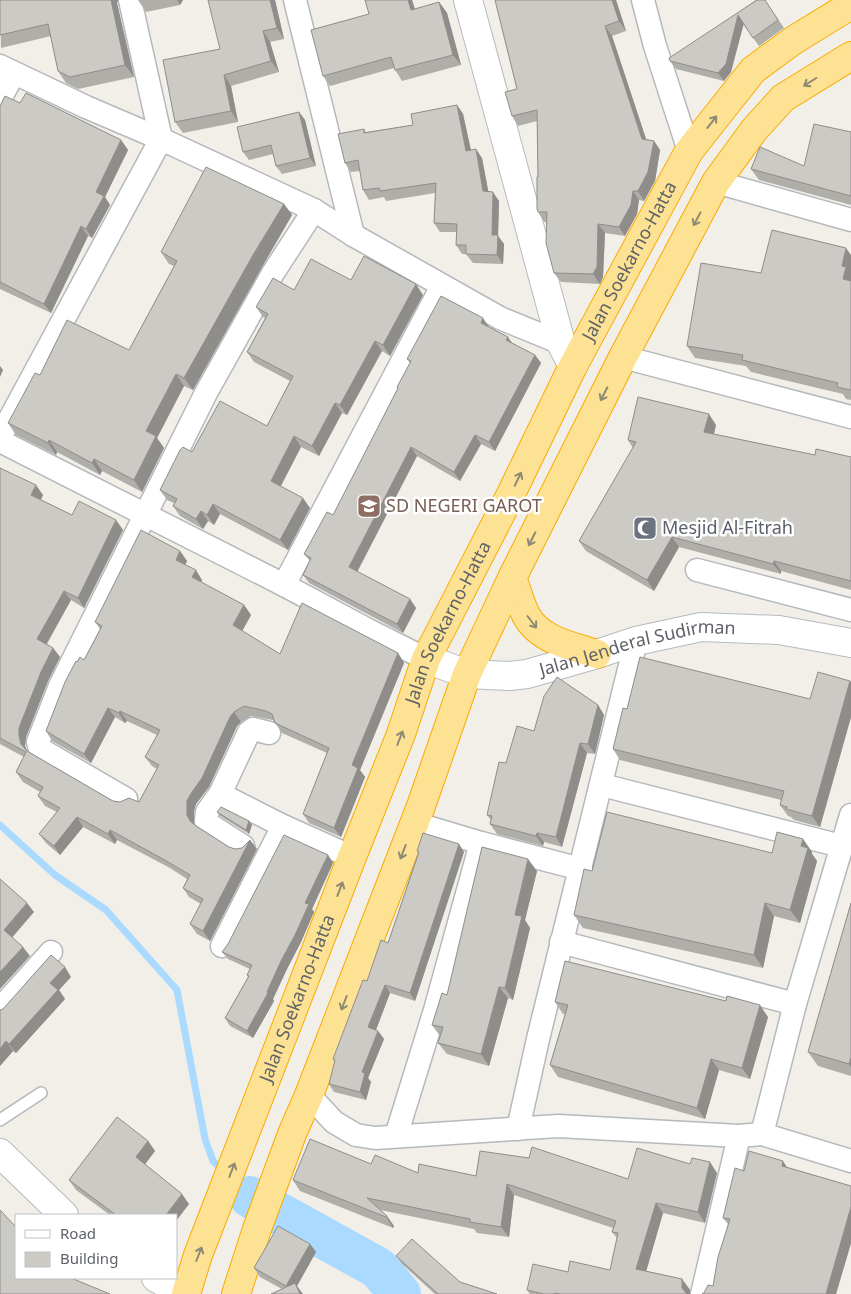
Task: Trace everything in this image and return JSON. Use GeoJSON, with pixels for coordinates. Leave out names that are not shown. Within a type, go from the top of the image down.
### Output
{"type":"FeatureCollection","features":[{"type":"Feature","properties":{"kind":"highway","name":"Jalan Soekarno-Hatta"},"geometry":{"type":"LineString","coordinates":[[186,1294],[198,1255],[215,1216],[401,734],[426,659],[511,494],[567,355],[689,151],[753,70],[794,40],[851,5]]}},
{"type":"Feature","properties":{"kind":"highway"},"geometry":{"type":"LineString","coordinates":[[236,1294],[292,1134],[309,1095],[414,823],[467,674],[512,578],[623,357],[716,182],[754,130],[783,98],[851,56]]}},
{"type":"Feature","properties":{"kind":"highway"},"geometry":{"type":"LineString","coordinates":[[512,578],[527,616],[538,629],[551,639],[596,654]]}},
{"type":"Feature","properties":{"kind":"street"},"geometry":{"type":"LineString","coordinates":[[0,437],[161,139],[130,0]]}},
{"type":"Feature","properties":{"kind":"street"},"geometry":{"type":"LineString","coordinates":[[295,0],[353,235]]}},
{"type":"Feature","properties":{"kind":"street"},"geometry":{"type":"LineString","coordinates":[[468,0],[567,355]]}},
{"type":"Feature","properties":{"kind":"street"},"geometry":{"type":"LineString","coordinates":[[642,0],[654,46],[689,151]]}},
{"type":"Feature","properties":{"kind":"street"},"geometry":{"type":"LineString","coordinates":[[0,98],[7,69],[86,107],[161,139],[314,210],[353,235],[567,355]]}},
{"type":"Feature","properties":{"kind":"street"},"geometry":{"type":"LineString","coordinates":[[716,182],[851,220]]}},
{"type":"Feature","properties":{"kind":"street"},"geometry":{"type":"LineString","coordinates":[[126,799],[40,749],[38,742],[60,686],[211,385],[273,273],[314,210]]}},
{"type":"Feature","properties":{"kind":"street"},"geometry":{"type":"LineString","coordinates":[[284,585],[442,286]]}},
{"type":"Feature","properties":{"kind":"street"},"geometry":{"type":"LineString","coordinates":[[623,357],[851,417]]}},
{"type":"Feature","properties":{"kind":"street"},"geometry":{"type":"LineString","coordinates":[[0,441],[426,659]]}},
{"type":"Feature","properties":{"kind":"street"},"geometry":{"type":"LineString","coordinates":[[697,570],[851,610]]}},
{"type":"Feature","properties":{"kind":"street","name":"Jalan Jenderal Sudirman"},"geometry":{"type":"LineString","coordinates":[[426,659],[467,674],[509,676],[527,674],[636,641],[701,627],[779,630],[851,643]]}},
{"type":"Feature","properties":{"kind":"street"},"geometry":{"type":"LineString","coordinates":[[518,1129],[522,1106],[636,641]]}},
{"type":"Feature","properties":{"kind":"street"},"geometry":{"type":"LineString","coordinates":[[243,846],[210,825],[206,820],[207,812],[220,794],[249,732],[253,729],[269,733]]}},
{"type":"Feature","properties":{"kind":"street"},"geometry":{"type":"LineString","coordinates":[[602,785],[842,846]]}},
{"type":"Feature","properties":{"kind":"street"},"geometry":{"type":"LineString","coordinates":[[220,794],[352,857]]}},
{"type":"Feature","properties":{"kind":"street"},"geometry":{"type":"LineString","coordinates":[[762,1134],[795,1004],[851,815]]}},
{"type":"Feature","properties":{"kind":"street"},"geometry":{"type":"LineString","coordinates":[[414,823],[480,843],[581,869]]}},
{"type":"Feature","properties":{"kind":"street"},"geometry":{"type":"LineString","coordinates":[[222,946],[284,826]]}},
{"type":"Feature","properties":{"kind":"street"},"geometry":{"type":"LineString","coordinates":[[396,1136],[435,1010],[480,843]]}},
{"type":"Feature","properties":{"kind":"street"},"geometry":{"type":"LineString","coordinates":[[562,942],[795,1004]]}},
{"type":"Feature","properties":{"kind":"street"},"geometry":{"type":"LineString","coordinates":[[0,1009],[51,952]]}},
{"type":"Feature","properties":{"kind":"street"},"geometry":{"type":"LineString","coordinates":[[309,1095],[334,1122],[356,1134],[375,1138],[558,1126],[739,1136],[762,1134],[851,1160]]}},
{"type":"Feature","properties":{"kind":"street"},"geometry":{"type":"LineString","coordinates":[[702,1294],[739,1136]]}},
{"type":"Feature","properties":{"kind":"street"},"geometry":{"type":"LineString","coordinates":[[0,1153],[63,1214]]}},
{"type":"Feature","properties":{"kind":"street"},"geometry":{"type":"LineString","coordinates":[[158,1279],[186,1294]]}},
{"type":"Feature","properties":{"kind":"lane"},"geometry":{"type":"LineString","coordinates":[[0,1120],[40,1093]]}},
{"type":"Feature","properties":{"kind":"building"},"geometry":{"type":"Polygon","coordinates":[[[0,0],[111,0],[125,65],[70,77],[58,71],[48,24],[0,35],[0,0]]]}},
{"type":"Feature","properties":{"kind":"building"},"geometry":{"type":"Polygon","coordinates":[[[208,0],[270,0],[277,28],[263,31],[271,61],[224,75],[231,111],[175,122],[163,60],[220,49],[208,0]]]}},
{"type":"Feature","properties":{"kind":"building"},"geometry":{"type":"Polygon","coordinates":[[[365,0],[408,0],[411,10],[439,2],[453,55],[395,70],[391,57],[323,76],[311,30],[369,14],[365,0]]]}},
{"type":"Feature","properties":{"kind":"building"},"geometry":{"type":"Polygon","coordinates":[[[495,0],[612,0],[619,21],[605,26],[642,139],[654,141],[648,172],[638,191],[633,191],[631,205],[619,227],[598,224],[597,267],[593,274],[554,273],[546,243],[547,212],[538,212],[537,209],[537,110],[512,116],[505,92],[517,89],[495,0]]]}},
{"type":"Feature","properties":{"kind":"building"},"geometry":{"type":"Polygon","coordinates":[[[757,0],[765,0],[778,20],[753,38],[738,15],[726,64],[718,73],[670,61],[669,58],[757,0]]]}},
{"type":"Feature","properties":{"kind":"building"},"geometry":{"type":"Polygon","coordinates":[[[26,93],[121,140],[96,192],[104,196],[86,229],[81,226],[44,304],[0,282],[0,106],[5,96],[20,103],[26,93]]]}},
{"type":"Feature","properties":{"kind":"building"},"geometry":{"type":"Polygon","coordinates":[[[457,105],[466,151],[476,149],[483,191],[493,192],[492,235],[498,235],[497,255],[466,254],[466,245],[456,245],[457,224],[434,223],[436,183],[380,191],[379,188],[363,190],[358,160],[345,163],[338,134],[364,129],[364,133],[413,125],[411,114],[457,105]]]}},
{"type":"Feature","properties":{"kind":"building"},"geometry":{"type":"Polygon","coordinates":[[[299,112],[310,158],[276,166],[271,145],[243,152],[237,127],[299,112]]]}},
{"type":"Feature","properties":{"kind":"building"},"geometry":{"type":"Polygon","coordinates":[[[814,124],[851,132],[851,196],[751,169],[760,147],[804,166],[814,124]]]}},
{"type":"Feature","properties":{"kind":"building"},"geometry":{"type":"Polygon","coordinates":[[[206,167],[284,204],[184,378],[176,374],[146,431],[156,436],[134,480],[94,459],[92,463],[49,440],[48,443],[8,423],[35,373],[40,375],[67,320],[129,350],[177,261],[161,252],[206,167]]]}},
{"type":"Feature","properties":{"kind":"building"},"geometry":{"type":"Polygon","coordinates":[[[772,230],[846,248],[842,266],[846,267],[843,279],[851,281],[851,390],[837,387],[838,383],[742,360],[743,355],[687,346],[701,263],[761,273],[772,230]]]}},
{"type":"Feature","properties":{"kind":"building"},"geometry":{"type":"Polygon","coordinates":[[[364,256],[416,284],[383,345],[375,341],[340,405],[335,403],[312,446],[294,436],[271,481],[303,498],[280,540],[213,504],[207,515],[201,511],[196,519],[173,506],[177,499],[160,490],[180,450],[183,447],[192,452],[220,401],[267,426],[293,376],[247,352],[268,314],[256,307],[273,278],[294,290],[311,259],[351,280],[364,256]]]}},
{"type":"Feature","properties":{"kind":"building"},"geometry":{"type":"Polygon","coordinates":[[[441,296],[483,318],[481,323],[508,337],[506,340],[535,355],[489,442],[475,435],[454,472],[411,447],[349,567],[410,599],[397,624],[303,575],[311,558],[304,554],[327,512],[333,515],[411,361],[407,359],[441,296]]]}},
{"type":"Feature","properties":{"kind":"building"},"geometry":{"type":"Polygon","coordinates":[[[638,397],[709,414],[704,432],[815,455],[816,449],[851,457],[851,581],[774,561],[773,564],[672,537],[647,580],[579,541],[636,442],[628,440],[638,397]]]}},
{"type":"Feature","properties":{"kind":"building"},"geometry":{"type":"Polygon","coordinates":[[[0,468],[36,485],[31,495],[72,515],[79,501],[116,520],[78,598],[64,591],[37,639],[53,648],[41,672],[19,728],[21,744],[27,751],[113,801],[120,802],[129,798],[139,802],[159,765],[145,757],[160,730],[120,711],[119,713],[108,708],[84,754],[46,731],[65,682],[76,661],[80,657],[84,660],[102,626],[95,622],[141,530],[180,551],[176,560],[196,570],[192,577],[244,605],[233,625],[280,654],[302,603],[398,653],[352,765],[358,768],[334,828],[303,814],[329,748],[275,723],[272,714],[266,711],[244,706],[230,717],[202,778],[187,801],[187,815],[196,826],[229,847],[235,849],[242,848],[250,840],[203,931],[190,924],[203,899],[183,888],[190,875],[163,859],[110,830],[108,834],[77,817],[54,846],[39,834],[60,808],[38,796],[43,787],[16,772],[26,752],[0,738],[0,468]]]}},
{"type":"Feature","properties":{"kind":"building"},"geometry":{"type":"Polygon","coordinates":[[[640,657],[810,699],[818,672],[850,681],[812,816],[786,809],[787,807],[780,805],[784,791],[613,749],[623,708],[627,709],[640,657]]]}},
{"type":"Feature","properties":{"kind":"building"},"geometry":{"type":"Polygon","coordinates":[[[557,677],[598,705],[588,744],[580,743],[556,837],[537,833],[536,836],[490,824],[492,816],[487,815],[499,762],[506,763],[517,726],[534,731],[544,696],[557,677]]]}},
{"type":"Feature","properties":{"kind":"building"},"geometry":{"type":"Polygon","coordinates":[[[221,807],[249,821],[246,830],[217,812],[221,807]]]}},
{"type":"Feature","properties":{"kind":"building"},"geometry":{"type":"Polygon","coordinates":[[[607,812],[772,853],[777,832],[803,839],[801,846],[808,848],[790,910],[765,903],[754,955],[574,915],[584,869],[592,871],[607,812]]]}},
{"type":"Feature","properties":{"kind":"building"},"geometry":{"type":"Polygon","coordinates":[[[423,833],[459,844],[410,993],[385,985],[368,1027],[378,1031],[362,1072],[365,1073],[360,1092],[329,1084],[335,1060],[333,1059],[363,980],[367,981],[381,940],[388,943],[419,852],[417,851],[423,833]]]}},
{"type":"Feature","properties":{"kind":"building"},"geometry":{"type":"Polygon","coordinates":[[[284,835],[328,855],[305,903],[309,904],[295,935],[281,961],[268,993],[247,1031],[225,1018],[249,976],[247,975],[252,965],[222,952],[228,944],[284,835]]]}},
{"type":"Feature","properties":{"kind":"building"},"geometry":{"type":"Polygon","coordinates":[[[482,847],[528,859],[515,915],[522,916],[505,988],[499,987],[481,1054],[438,1043],[443,1027],[432,1025],[442,993],[447,995],[482,847]]]}},
{"type":"Feature","properties":{"kind":"building"},"geometry":{"type":"Polygon","coordinates":[[[0,879],[27,903],[4,930],[23,947],[0,972],[0,879]]]}},
{"type":"Feature","properties":{"kind":"building"},"geometry":{"type":"Polygon","coordinates":[[[851,903],[851,1057],[849,1064],[808,1052],[851,903]]]}},
{"type":"Feature","properties":{"kind":"building"},"geometry":{"type":"Polygon","coordinates":[[[51,955],[65,967],[50,983],[58,990],[9,1044],[6,1041],[0,1049],[0,1010],[3,1009],[51,955]]]}},
{"type":"Feature","properties":{"kind":"building"},"geometry":{"type":"Polygon","coordinates":[[[565,961],[726,1001],[727,996],[760,1005],[742,1068],[711,1059],[697,1108],[550,1065],[568,1005],[555,1002],[565,961]]]}},
{"type":"Feature","properties":{"kind":"building"},"geometry":{"type":"Polygon","coordinates":[[[117,1117],[148,1141],[136,1157],[182,1194],[167,1214],[115,1214],[69,1180],[117,1117]]]}},
{"type":"Feature","properties":{"kind":"building"},"geometry":{"type":"Polygon","coordinates":[[[310,1139],[371,1164],[375,1155],[418,1173],[419,1164],[476,1176],[480,1151],[529,1158],[532,1147],[628,1179],[637,1148],[690,1164],[692,1158],[710,1162],[698,1212],[656,1203],[636,1269],[682,1279],[682,1288],[687,1294],[544,1294],[527,1290],[533,1264],[568,1272],[570,1261],[610,1270],[618,1233],[612,1232],[616,1221],[507,1184],[501,1227],[470,1222],[470,1219],[367,1198],[386,1217],[293,1180],[310,1139]]]}},
{"type":"Feature","properties":{"kind":"building"},"geometry":{"type":"Polygon","coordinates":[[[749,1151],[783,1161],[782,1166],[851,1186],[851,1207],[826,1294],[702,1294],[708,1285],[713,1286],[718,1257],[730,1219],[723,1218],[735,1168],[744,1171],[749,1151]]]}},
{"type":"Feature","properties":{"kind":"building"},"geometry":{"type":"Polygon","coordinates":[[[0,1210],[15,1226],[15,1279],[73,1279],[110,1294],[0,1294],[0,1210]]]}},
{"type":"Feature","properties":{"kind":"building"},"geometry":{"type":"Polygon","coordinates":[[[278,1226],[310,1244],[286,1286],[254,1268],[278,1226]]]}},
{"type":"Feature","properties":{"kind":"building"},"geometry":{"type":"Polygon","coordinates":[[[412,1239],[460,1282],[497,1294],[438,1294],[396,1256],[412,1239]]]}},
{"type":"Feature","properties":{"kind":"building"},"geometry":{"type":"Polygon","coordinates":[[[295,1283],[300,1294],[271,1294],[295,1283]]]}},
{"type":"Feature","properties":{"kind":"waterway"},"geometry":{"type":"LineString","coordinates":[[0,825],[55,875],[106,910],[177,990],[205,1139],[213,1161],[223,1171]]}},
{"type":"Feature","properties":{"kind":"waterway"},"geometry":{"type":"LineString","coordinates":[[232,1180],[250,1197]]}},
{"type":"Feature","properties":{"kind":"waterway"},"geometry":{"type":"LineString","coordinates":[[250,1197],[378,1268],[400,1294]]}},
{"type":"Feature","properties":{"kind":"place","name":"SD NEGERI GAROT"},"geometry":{"type":"Point","coordinates":[369,506]}},
{"type":"Feature","properties":{"kind":"place","name":"Mesjid Al-Fitrah"},"geometry":{"type":"Point","coordinates":[645,528]}}]}
